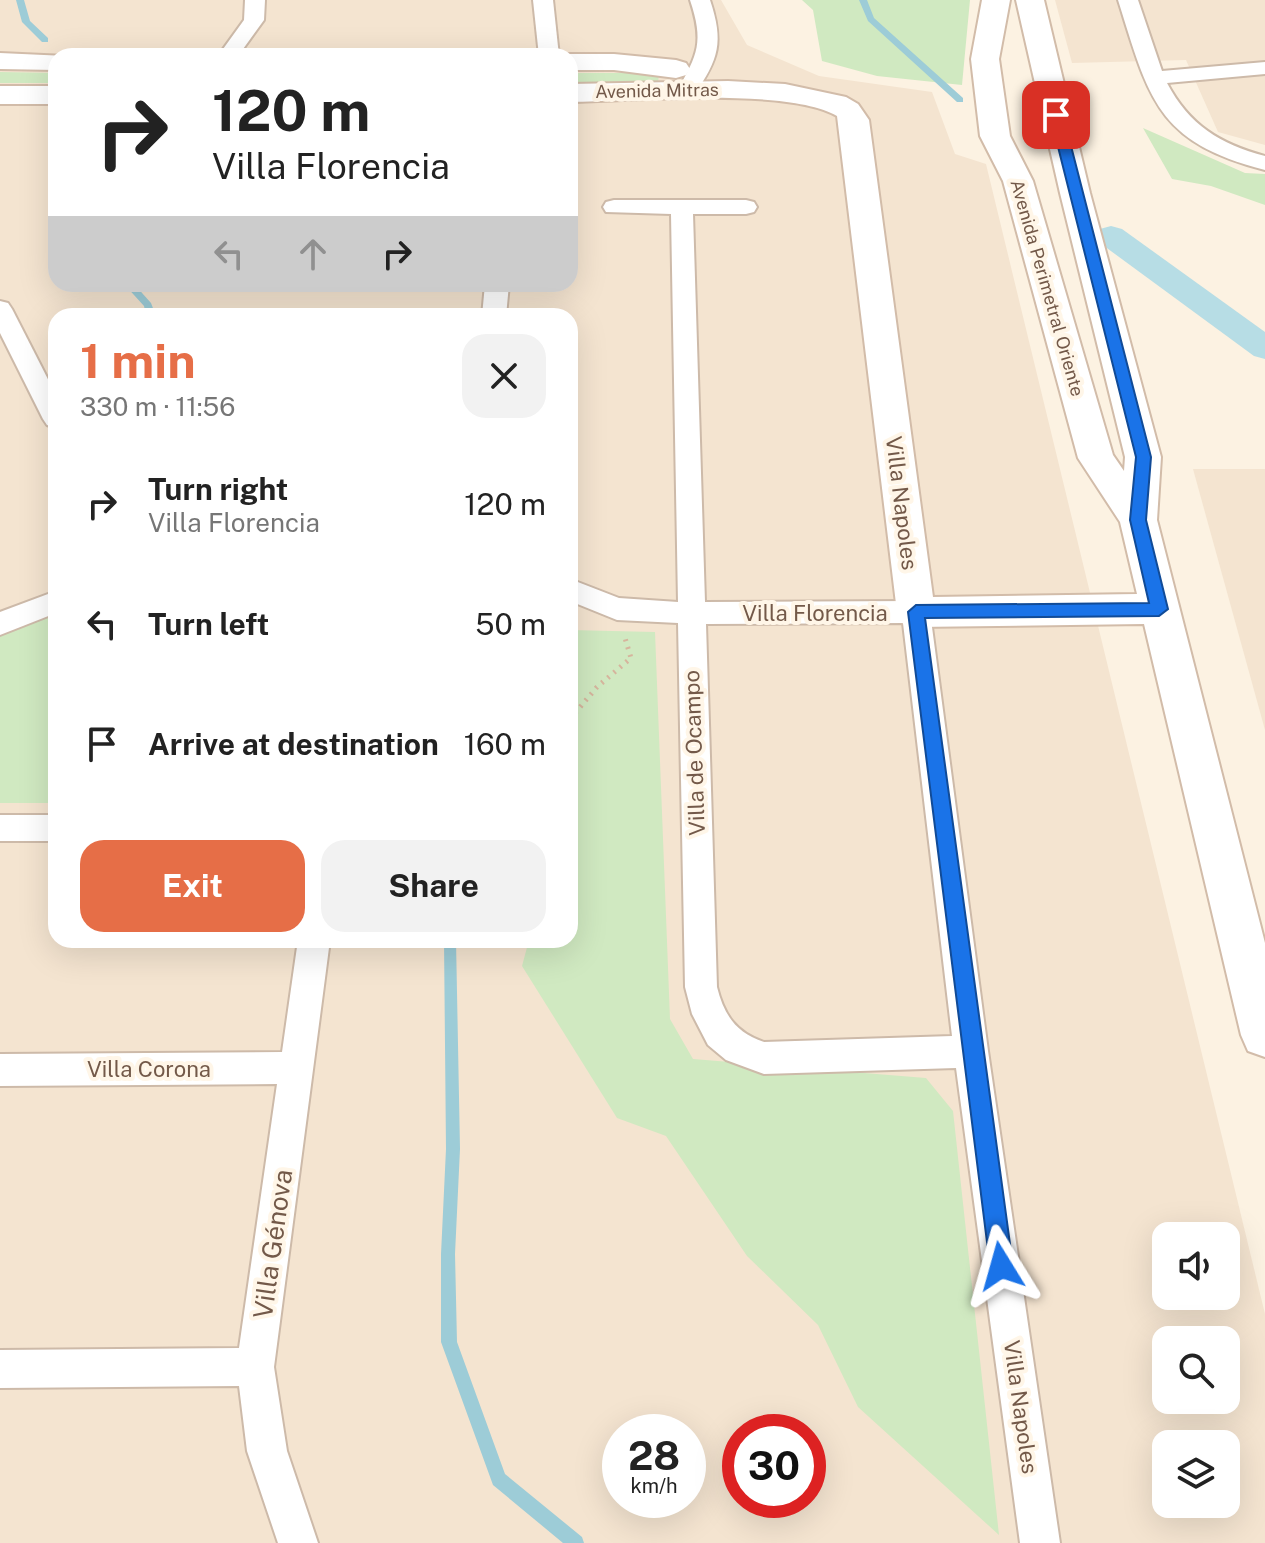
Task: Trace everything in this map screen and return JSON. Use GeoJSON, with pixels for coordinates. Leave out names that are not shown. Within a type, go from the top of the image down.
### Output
{"type":"FeatureCollection","features":[{"type":"Feature","properties":{"kind":"street"},"geometry":{"type":"LineString","coordinates":[[234,48],[254,20],[255,0]]}},
{"type":"Feature","properties":{"kind":"street"},"geometry":{"type":"LineString","coordinates":[[543,0],[548,48]]}},
{"type":"Feature","properties":{"kind":"street"},"geometry":{"type":"LineString","coordinates":[[692,82],[708,57],[712,42],[700,0]]}},
{"type":"Feature","properties":{"kind":"street","name":"Avenida Perimetral Oriente"},"geometry":{"type":"LineString","coordinates":[[996,0],[985,59],[995,136],[1018,181],[1096,458],[1138,520]]}},
{"type":"Feature","properties":{"kind":"street","name":"Avenida Perimetral Oriente"},"geometry":{"type":"LineString","coordinates":[[1030,0],[1023,60],[1143,457],[1138,520],[1265,1035]]}},
{"type":"Feature","properties":{"kind":"street"},"geometry":{"type":"LineString","coordinates":[[1128,0],[1154,78],[1168,109],[1182,124],[1222,150],[1265,163]]}},
{"type":"Feature","properties":{"kind":"street"},"geometry":{"type":"LineString","coordinates":[[1018,181],[998,73],[1023,60]]}},
{"type":"Feature","properties":{"kind":"street"},"geometry":{"type":"LineString","coordinates":[[0,61],[48,62]]}},
{"type":"Feature","properties":{"kind":"street","name":"Avenida Mitras"},"geometry":{"type":"LineString","coordinates":[[578,62],[638,64],[728,90]]}},
{"type":"Feature","properties":{"kind":"street"},"geometry":{"type":"LineString","coordinates":[[1154,78],[1265,68]]}},
{"type":"Feature","properties":{"kind":"street","name":"Avenida Mitras"},"geometry":{"type":"LineString","coordinates":[[578,92],[692,82]]}},
{"type":"Feature","properties":{"kind":"street","name":"Villa Napoles"},"geometry":{"type":"LineString","coordinates":[[728,90],[824,99],[848,110],[854,120],[971,1051],[1040,1543]]}},
{"type":"Feature","properties":{"kind":"street"},"geometry":{"type":"LineString","coordinates":[[0,95],[48,95]]}},
{"type":"Feature","properties":{"kind":"street"},"geometry":{"type":"LineString","coordinates":[[614,207],[746,207]]}},
{"type":"Feature","properties":{"kind":"street","name":"Villa de Ocampo"},"geometry":{"type":"LineString","coordinates":[[682,208],[701,987],[706,1015],[723,1038],[742,1052],[764,1058],[971,1051]]}},
{"type":"Feature","properties":{"kind":"street"},"geometry":{"type":"LineString","coordinates":[[0,309],[48,403]]}},
{"type":"Feature","properties":{"kind":"street","name":"Villa Florencia"},"geometry":{"type":"LineString","coordinates":[[578,593],[617,609],[690,613],[1159,609]]}},
{"type":"Feature","properties":{"kind":"street"},"geometry":{"type":"LineString","coordinates":[[0,624],[48,605]]}},
{"type":"Feature","properties":{"kind":"street"},"geometry":{"type":"LineString","coordinates":[[0,828],[48,828]]}},
{"type":"Feature","properties":{"kind":"street","name":"Villa Génova"},"geometry":{"type":"LineString","coordinates":[[298,1543],[267,1451],[255,1367],[313,948]]}},
{"type":"Feature","properties":{"kind":"street","name":"Villa Corona"},"geometry":{"type":"LineString","coordinates":[[0,1070],[298,1068]]}},
{"type":"Feature","properties":{"kind":"street"},"geometry":{"type":"LineString","coordinates":[[0,1369],[255,1367]]}},
{"type":"Feature","properties":{"kind":"path"},"geometry":{"type":"LineString","coordinates":[[578,710],[597,687],[631,658],[617,609]]}},
{"type":"Feature","properties":{"kind":"shaded area"},"geometry":{"type":"Polygon","coordinates":[[[0,0],[721,0],[747,45],[819,76],[932,92],[955,154],[986,164],[1265,1314],[1265,1543],[0,1543],[0,0]]]}},
{"type":"Feature","properties":{"kind":"shaded area"},"geometry":{"type":"Polygon","coordinates":[[[1055,0],[1265,0],[1265,145],[1218,132],[1186,60],[1072,63],[1055,0]]]}},
{"type":"Feature","properties":{"kind":"shaded area"},"geometry":{"type":"Polygon","coordinates":[[[1193,469],[1265,469],[1265,730],[1193,469]]]}},
{"type":"Feature","properties":{"kind":"green space"},"geometry":{"type":"Polygon","coordinates":[[[802,0],[970,0],[962,85],[877,76],[822,61],[813,10],[802,0]]]}},
{"type":"Feature","properties":{"kind":"green space"},"geometry":{"type":"Polygon","coordinates":[[[0,72],[48,73],[48,83],[0,83],[0,72]]]}},
{"type":"Feature","properties":{"kind":"green space"},"geometry":{"type":"Polygon","coordinates":[[[578,73],[659,73],[658,84],[578,84],[578,73]]]}},
{"type":"Feature","properties":{"kind":"green space"},"geometry":{"type":"Polygon","coordinates":[[[1143,128],[1245,173],[1265,174],[1265,205],[1211,186],[1172,179],[1143,128]]]}},
{"type":"Feature","properties":{"kind":"green space"},"geometry":{"type":"Polygon","coordinates":[[[48,613],[48,803],[0,803],[0,630],[48,613]]]}},
{"type":"Feature","properties":{"kind":"green space"},"geometry":{"type":"Polygon","coordinates":[[[578,630],[655,632],[670,1019],[693,1059],[926,1078],[953,1111],[999,1535],[858,1407],[818,1325],[747,1256],[666,1136],[617,1118],[522,966],[527,948],[578,948],[578,630]]]}},
{"type":"Feature","properties":{"kind":"waterway"},"geometry":{"type":"LineString","coordinates":[[20,0],[26,22],[45,40]]}},
{"type":"Feature","properties":{"kind":"waterway"},"geometry":{"type":"LineString","coordinates":[[863,0],[871,19],[960,100]]}},
{"type":"Feature","properties":{"kind":"waterway"},"geometry":{"type":"LineString","coordinates":[[1111,236],[1265,348]]}},
{"type":"Feature","properties":{"kind":"waterway"},"geometry":{"type":"LineString","coordinates":[[136,292],[149,308]]}},
{"type":"Feature","properties":{"kind":"waterway"},"geometry":{"type":"LineString","coordinates":[[450,948],[453,1149],[448,1254],[449,1342],[499,1479],[576,1543]]}},
{"type":"Feature","properties":{"kind":"route"},"geometry":{"type":"LineString","coordinates":[[1001,1266],[916,612],[1159,609],[1138,520],[1143,457],[1056,115]]}}]}
